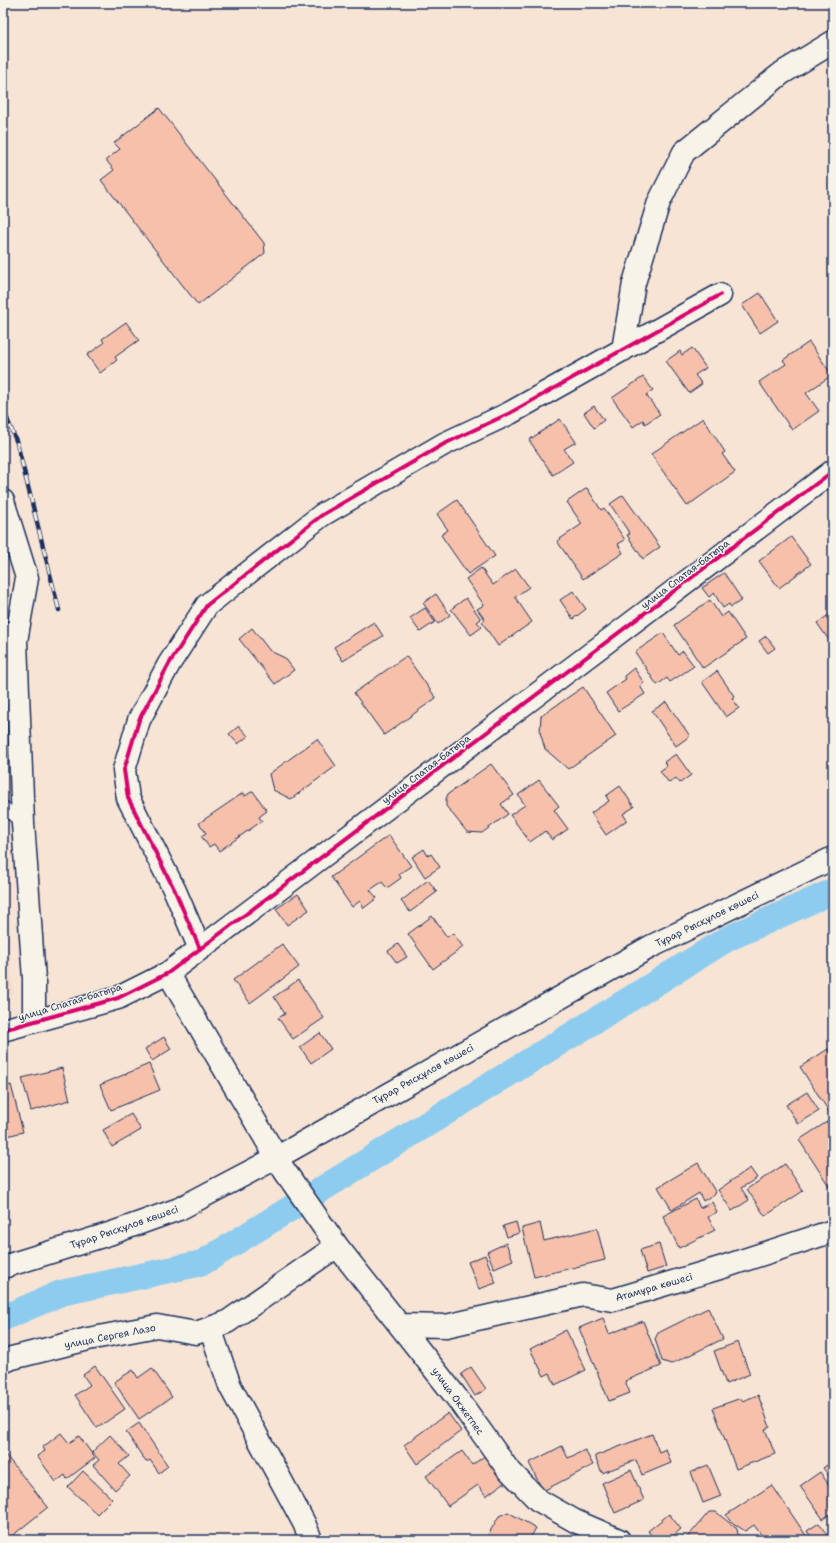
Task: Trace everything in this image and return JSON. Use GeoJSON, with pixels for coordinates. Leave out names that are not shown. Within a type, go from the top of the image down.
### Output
{"type":"FeatureCollection","features":[{"type":"Feature","properties":{"kind":"street"},"geometry":{"type":"LineString","coordinates":[[623,350],[634,283],[659,202],[684,152],[782,73],[833,42]]}},
{"type":"Feature","properties":{"kind":"street"},"geometry":{"type":"LineString","coordinates":[[200,949],[175,891],[128,798],[124,770],[139,720],[169,664],[207,605],[322,515],[444,444],[510,413],[720,295]]}},
{"type":"Feature","properties":{"kind":"street","name":"улица Спатая-батыра"},"geometry":{"type":"LineString","coordinates":[[3,1030],[118,998],[168,973],[833,471]]}},
{"type":"Feature","properties":{"kind":"street"},"geometry":{"type":"LineString","coordinates":[[3,501],[27,578],[10,644],[32,931],[34,1021]]}},
{"type":"Feature","properties":{"kind":"street","name":"Тұрар Рысқұлов көшесі"},"geometry":{"type":"LineString","coordinates":[[3,1267],[112,1233],[178,1209],[280,1164],[650,947],[833,858]]}},
{"type":"Feature","properties":{"kind":"street","name":"улица Окжетпес"},"geometry":{"type":"LineString","coordinates":[[168,973],[280,1164],[337,1246],[457,1398],[507,1468],[538,1500],[575,1521],[619,1540]]}},
{"type":"Feature","properties":{"kind":"street","name":"Атамұра көшесі"},"geometry":{"type":"LineString","coordinates":[[400,1325],[446,1326],[583,1295],[613,1300],[723,1267],[833,1231]]}},
{"type":"Feature","properties":{"kind":"street","name":"улица Сергея Лазо"},"geometry":{"type":"LineString","coordinates":[[3,1362],[12,1358],[88,1339],[157,1326],[196,1333],[227,1322],[337,1246]]}},
{"type":"Feature","properties":{"kind":"street"},"geometry":{"type":"LineString","coordinates":[[210,1328],[230,1386],[312,1540]]}},
{"type":"Feature","properties":{"kind":"lane"},"geometry":{"type":"LineString","coordinates":[[3,807],[23,823]]}},
{"type":"Feature","properties":{"kind":"shaded area"},"geometry":{"type":"Polygon","coordinates":[[[3,862],[13,994],[3,997],[3,862]]]}},
{"type":"Feature","properties":{"kind":"building"},"geometry":{"type":"Polygon","coordinates":[[[159,108],[264,243],[265,253],[198,305],[101,180],[114,170],[106,160],[120,149],[114,143],[159,108]]]}},
{"type":"Feature","properties":{"kind":"building"},"geometry":{"type":"Polygon","coordinates":[[[760,293],[778,321],[760,333],[742,305],[760,293]]]}},
{"type":"Feature","properties":{"kind":"building"},"geometry":{"type":"Polygon","coordinates":[[[126,322],[139,340],[115,357],[117,360],[100,373],[87,355],[104,343],[102,339],[126,322]]]}},
{"type":"Feature","properties":{"kind":"building"},"geometry":{"type":"Polygon","coordinates":[[[809,342],[832,375],[806,393],[819,411],[792,430],[759,382],[786,364],[783,360],[809,342]]]}},
{"type":"Feature","properties":{"kind":"building"},"geometry":{"type":"Polygon","coordinates":[[[692,348],[706,368],[695,375],[702,384],[689,393],[666,361],[680,351],[682,355],[692,348]]]}},
{"type":"Feature","properties":{"kind":"building"},"geometry":{"type":"Polygon","coordinates":[[[643,377],[653,390],[646,395],[660,414],[645,424],[643,420],[633,427],[612,398],[643,377]]]}},
{"type":"Feature","properties":{"kind":"building"},"geometry":{"type":"Polygon","coordinates":[[[594,406],[604,420],[594,428],[584,413],[594,406]]]}},
{"type":"Feature","properties":{"kind":"building"},"geometry":{"type":"Polygon","coordinates":[[[703,418],[725,452],[722,454],[735,472],[687,506],[651,454],[703,418]]]}},
{"type":"Feature","properties":{"kind":"building"},"geometry":{"type":"Polygon","coordinates":[[[560,419],[576,442],[564,449],[573,462],[553,475],[529,440],[560,419]]]}},
{"type":"Feature","properties":{"kind":"building"},"geometry":{"type":"Polygon","coordinates":[[[587,488],[601,510],[604,508],[625,540],[618,544],[623,553],[583,579],[557,541],[582,524],[567,502],[587,488]]]}},
{"type":"Feature","properties":{"kind":"building"},"geometry":{"type":"Polygon","coordinates":[[[623,495],[660,547],[643,559],[627,535],[630,534],[610,504],[623,495]]]}},
{"type":"Feature","properties":{"kind":"building"},"geometry":{"type":"Polygon","coordinates":[[[457,500],[495,556],[468,574],[441,535],[448,530],[437,514],[457,500]]]}},
{"type":"Feature","properties":{"kind":"building"},"geometry":{"type":"Polygon","coordinates":[[[791,537],[811,564],[779,588],[759,561],[791,537]]]}},
{"type":"Feature","properties":{"kind":"building"},"geometry":{"type":"Polygon","coordinates":[[[481,568],[493,585],[516,569],[529,587],[515,597],[532,622],[498,646],[482,622],[485,620],[477,609],[484,605],[466,579],[481,568]]]}},
{"type":"Feature","properties":{"kind":"building"},"geometry":{"type":"Polygon","coordinates":[[[724,573],[742,600],[731,607],[729,604],[723,608],[714,593],[709,597],[702,588],[724,573]]]}},
{"type":"Feature","properties":{"kind":"building"},"geometry":{"type":"Polygon","coordinates":[[[573,591],[586,609],[573,619],[560,600],[573,591]]]}},
{"type":"Feature","properties":{"kind":"building"},"geometry":{"type":"Polygon","coordinates":[[[436,594],[450,615],[438,624],[423,603],[436,594]]]}},
{"type":"Feature","properties":{"kind":"building"},"geometry":{"type":"Polygon","coordinates":[[[466,598],[481,619],[477,622],[482,627],[471,635],[451,609],[466,598]]]}},
{"type":"Feature","properties":{"kind":"building"},"geometry":{"type":"Polygon","coordinates":[[[710,600],[721,617],[728,612],[746,639],[703,668],[674,625],[710,600]]]}},
{"type":"Feature","properties":{"kind":"building"},"geometry":{"type":"Polygon","coordinates":[[[425,608],[435,622],[420,632],[410,618],[425,608]]]}},
{"type":"Feature","properties":{"kind":"building"},"geometry":{"type":"Polygon","coordinates":[[[833,612],[833,642],[831,643],[817,623],[833,612]]]}},
{"type":"Feature","properties":{"kind":"building"},"geometry":{"type":"Polygon","coordinates":[[[374,622],[383,636],[343,661],[334,647],[374,622]]]}},
{"type":"Feature","properties":{"kind":"building"},"geometry":{"type":"Polygon","coordinates":[[[252,628],[270,651],[285,658],[294,670],[275,684],[239,639],[252,628]]]}},
{"type":"Feature","properties":{"kind":"building"},"geometry":{"type":"Polygon","coordinates":[[[663,633],[678,655],[683,651],[694,666],[670,682],[667,678],[657,685],[635,652],[663,633]]]}},
{"type":"Feature","properties":{"kind":"building"},"geometry":{"type":"Polygon","coordinates":[[[766,636],[775,648],[768,653],[759,641],[766,636]]]}},
{"type":"Feature","properties":{"kind":"building"},"geometry":{"type":"Polygon","coordinates":[[[406,656],[436,698],[384,735],[354,693],[406,656]]]}},
{"type":"Feature","properties":{"kind":"building"},"geometry":{"type":"Polygon","coordinates":[[[634,668],[644,683],[640,686],[645,694],[618,711],[606,693],[626,679],[624,676],[634,668]]]}},
{"type":"Feature","properties":{"kind":"building"},"geometry":{"type":"Polygon","coordinates":[[[717,671],[734,696],[732,698],[739,708],[726,717],[702,682],[717,671]]]}},
{"type":"Feature","properties":{"kind":"building"},"geometry":{"type":"Polygon","coordinates":[[[583,687],[616,736],[568,769],[545,749],[540,732],[541,716],[583,687]]]}},
{"type":"Feature","properties":{"kind":"building"},"geometry":{"type":"Polygon","coordinates":[[[666,702],[690,736],[676,746],[652,711],[666,702]]]}},
{"type":"Feature","properties":{"kind":"building"},"geometry":{"type":"Polygon","coordinates":[[[239,726],[248,736],[238,744],[229,734],[239,726]]]}},
{"type":"Feature","properties":{"kind":"building"},"geometry":{"type":"Polygon","coordinates":[[[317,739],[336,766],[291,799],[273,790],[269,774],[317,739]]]}},
{"type":"Feature","properties":{"kind":"building"},"geometry":{"type":"Polygon","coordinates":[[[676,754],[691,775],[680,783],[676,778],[669,783],[660,771],[667,766],[664,762],[676,754]]]}},
{"type":"Feature","properties":{"kind":"building"},"geometry":{"type":"Polygon","coordinates":[[[491,764],[514,795],[501,804],[508,814],[482,833],[467,832],[446,806],[446,799],[448,794],[491,764]]]}},
{"type":"Feature","properties":{"kind":"building"},"geometry":{"type":"Polygon","coordinates":[[[539,780],[559,806],[554,810],[568,829],[552,840],[545,831],[530,842],[510,815],[525,805],[518,795],[539,780]]]}},
{"type":"Feature","properties":{"kind":"building"},"geometry":{"type":"Polygon","coordinates":[[[620,786],[634,807],[623,814],[627,820],[606,835],[591,813],[609,801],[606,796],[620,786]]]}},
{"type":"Feature","properties":{"kind":"building"},"geometry":{"type":"Polygon","coordinates":[[[253,791],[267,811],[259,817],[262,821],[219,851],[214,844],[209,847],[201,836],[206,833],[199,823],[243,793],[245,796],[253,791]]]}},
{"type":"Feature","properties":{"kind":"building"},"geometry":{"type":"Polygon","coordinates":[[[389,835],[411,866],[399,874],[401,878],[387,888],[382,882],[370,890],[377,898],[364,908],[360,901],[352,907],[331,877],[389,835]]]}},
{"type":"Feature","properties":{"kind":"building"},"geometry":{"type":"Polygon","coordinates":[[[424,849],[428,856],[431,854],[440,867],[425,877],[412,857],[424,849]]]}},
{"type":"Feature","properties":{"kind":"building"},"geometry":{"type":"Polygon","coordinates":[[[428,880],[437,892],[410,912],[401,901],[428,880]]]}},
{"type":"Feature","properties":{"kind":"building"},"geometry":{"type":"Polygon","coordinates":[[[298,894],[309,910],[287,925],[276,909],[298,894]]]}},
{"type":"Feature","properties":{"kind":"building"},"geometry":{"type":"Polygon","coordinates":[[[432,916],[447,937],[453,933],[463,947],[433,969],[408,934],[432,916]]]}},
{"type":"Feature","properties":{"kind":"building"},"geometry":{"type":"Polygon","coordinates":[[[282,944],[299,967],[250,1003],[233,980],[282,944]]]}},
{"type":"Feature","properties":{"kind":"building"},"geometry":{"type":"Polygon","coordinates":[[[398,944],[407,957],[397,963],[388,951],[398,944]]]}},
{"type":"Feature","properties":{"kind":"building"},"geometry":{"type":"Polygon","coordinates":[[[298,980],[324,1018],[293,1039],[278,1018],[285,1014],[274,997],[298,980]]]}},
{"type":"Feature","properties":{"kind":"building"},"geometry":{"type":"Polygon","coordinates":[[[320,1033],[331,1049],[311,1063],[300,1047],[320,1033]]]}},
{"type":"Feature","properties":{"kind":"building"},"geometry":{"type":"Polygon","coordinates":[[[164,1037],[171,1049],[152,1061],[145,1049],[164,1037]]]}},
{"type":"Feature","properties":{"kind":"building"},"geometry":{"type":"Polygon","coordinates":[[[828,1049],[833,1057],[833,1110],[830,1113],[800,1067],[828,1049]]]}},
{"type":"Feature","properties":{"kind":"building"},"geometry":{"type":"Polygon","coordinates":[[[149,1064],[160,1090],[111,1110],[100,1085],[149,1064]]]}},
{"type":"Feature","properties":{"kind":"building"},"geometry":{"type":"Polygon","coordinates":[[[62,1068],[70,1100],[31,1111],[22,1078],[62,1068]]]}},
{"type":"Feature","properties":{"kind":"building"},"geometry":{"type":"Polygon","coordinates":[[[11,1085],[23,1132],[3,1137],[3,1087],[11,1085]]]}},
{"type":"Feature","properties":{"kind":"building"},"geometry":{"type":"Polygon","coordinates":[[[807,1092],[819,1111],[798,1124],[786,1105],[807,1092]]]}},
{"type":"Feature","properties":{"kind":"building"},"geometry":{"type":"Polygon","coordinates":[[[131,1114],[141,1130],[112,1147],[103,1130],[131,1114]]]}},
{"type":"Feature","properties":{"kind":"building"},"geometry":{"type":"Polygon","coordinates":[[[833,1118],[833,1192],[799,1140],[833,1118]]]}},
{"type":"Feature","properties":{"kind":"building"},"geometry":{"type":"Polygon","coordinates":[[[698,1163],[716,1193],[703,1201],[699,1193],[672,1210],[658,1187],[698,1163]]]}},
{"type":"Feature","properties":{"kind":"building"},"geometry":{"type":"Polygon","coordinates":[[[785,1164],[803,1191],[765,1216],[747,1189],[785,1164]]]}},
{"type":"Feature","properties":{"kind":"building"},"geometry":{"type":"Polygon","coordinates":[[[750,1168],[757,1178],[741,1188],[749,1200],[732,1211],[718,1190],[750,1168]]]}},
{"type":"Feature","properties":{"kind":"building"},"geometry":{"type":"Polygon","coordinates":[[[696,1199],[700,1208],[712,1202],[717,1212],[708,1217],[715,1230],[679,1248],[663,1216],[696,1199]]]}},
{"type":"Feature","properties":{"kind":"building"},"geometry":{"type":"Polygon","coordinates":[[[516,1222],[519,1233],[507,1237],[503,1226],[516,1222]]]}},
{"type":"Feature","properties":{"kind":"building"},"geometry":{"type":"Polygon","coordinates":[[[540,1223],[544,1241],[597,1228],[605,1260],[534,1277],[522,1228],[540,1223]]]}},
{"type":"Feature","properties":{"kind":"building"},"geometry":{"type":"Polygon","coordinates":[[[506,1243],[513,1260],[494,1268],[487,1252],[506,1243]]]}},
{"type":"Feature","properties":{"kind":"building"},"geometry":{"type":"Polygon","coordinates":[[[659,1244],[666,1267],[647,1273],[640,1250],[659,1244]]]}},
{"type":"Feature","properties":{"kind":"building"},"geometry":{"type":"Polygon","coordinates":[[[485,1255],[496,1283],[479,1289],[468,1262],[485,1255]]]}},
{"type":"Feature","properties":{"kind":"building"},"geometry":{"type":"Polygon","coordinates":[[[708,1308],[723,1339],[671,1364],[662,1361],[655,1339],[658,1333],[708,1308]]]}},
{"type":"Feature","properties":{"kind":"building"},"geometry":{"type":"Polygon","coordinates":[[[603,1318],[609,1334],[643,1321],[661,1366],[625,1381],[630,1393],[609,1401],[579,1328],[603,1318]]]}},
{"type":"Feature","properties":{"kind":"building"},"geometry":{"type":"Polygon","coordinates":[[[566,1330],[586,1370],[555,1385],[550,1373],[544,1376],[530,1349],[566,1330]]]}},
{"type":"Feature","properties":{"kind":"building"},"geometry":{"type":"Polygon","coordinates":[[[738,1342],[750,1374],[726,1384],[714,1351],[738,1342]]]}},
{"type":"Feature","properties":{"kind":"building"},"geometry":{"type":"Polygon","coordinates":[[[95,1366],[125,1409],[97,1428],[75,1395],[90,1385],[83,1375],[95,1366]]]}},
{"type":"Feature","properties":{"kind":"building"},"geometry":{"type":"Polygon","coordinates":[[[471,1367],[486,1389],[475,1396],[461,1374],[471,1367]]]}},
{"type":"Feature","properties":{"kind":"building"},"geometry":{"type":"Polygon","coordinates":[[[152,1368],[172,1397],[139,1419],[114,1382],[133,1370],[138,1378],[152,1368]]]}},
{"type":"Feature","properties":{"kind":"building"},"geometry":{"type":"Polygon","coordinates":[[[758,1395],[770,1427],[765,1429],[775,1454],[736,1469],[713,1408],[741,1398],[742,1401],[758,1395]]]}},
{"type":"Feature","properties":{"kind":"building"},"geometry":{"type":"Polygon","coordinates":[[[448,1413],[461,1431],[417,1464],[404,1445],[448,1413]]]}},
{"type":"Feature","properties":{"kind":"building"},"geometry":{"type":"Polygon","coordinates":[[[139,1423],[168,1466],[159,1473],[150,1460],[146,1462],[126,1432],[139,1423]]]}},
{"type":"Feature","properties":{"kind":"building"},"geometry":{"type":"Polygon","coordinates":[[[61,1433],[69,1443],[79,1436],[95,1458],[67,1479],[65,1475],[56,1482],[37,1456],[45,1451],[43,1447],[61,1433]]]}},
{"type":"Feature","properties":{"kind":"building"},"geometry":{"type":"Polygon","coordinates":[[[652,1434],[659,1452],[666,1449],[671,1463],[642,1475],[636,1460],[602,1473],[595,1456],[652,1434]]]}},
{"type":"Feature","properties":{"kind":"building"},"geometry":{"type":"Polygon","coordinates":[[[110,1435],[129,1456],[119,1464],[130,1476],[115,1490],[93,1465],[99,1460],[92,1452],[110,1435]]]}},
{"type":"Feature","properties":{"kind":"building"},"geometry":{"type":"Polygon","coordinates":[[[562,1446],[568,1458],[585,1450],[593,1465],[543,1491],[529,1463],[562,1446]]]}},
{"type":"Feature","properties":{"kind":"building"},"geometry":{"type":"Polygon","coordinates":[[[462,1451],[472,1465],[486,1455],[505,1482],[486,1496],[478,1485],[448,1506],[426,1476],[462,1451]]]}},
{"type":"Feature","properties":{"kind":"building"},"geometry":{"type":"Polygon","coordinates":[[[3,1452],[48,1507],[7,1540],[3,1540],[3,1452]]]}},
{"type":"Feature","properties":{"kind":"building"},"geometry":{"type":"Polygon","coordinates":[[[833,1461],[833,1481],[823,1468],[833,1461]]]}},
{"type":"Feature","properties":{"kind":"building"},"geometry":{"type":"Polygon","coordinates":[[[708,1465],[721,1496],[703,1503],[691,1472],[708,1465]]]}},
{"type":"Feature","properties":{"kind":"building"},"geometry":{"type":"Polygon","coordinates":[[[631,1470],[644,1500],[615,1513],[602,1483],[631,1470]]]}},
{"type":"Feature","properties":{"kind":"building"},"geometry":{"type":"Polygon","coordinates":[[[83,1471],[112,1499],[97,1514],[68,1487],[83,1471]]]}},
{"type":"Feature","properties":{"kind":"building"},"geometry":{"type":"Polygon","coordinates":[[[820,1472],[833,1491],[833,1512],[823,1519],[800,1486],[820,1472]]]}},
{"type":"Feature","properties":{"kind":"building"},"geometry":{"type":"Polygon","coordinates":[[[772,1485],[809,1540],[765,1540],[754,1525],[745,1531],[730,1521],[726,1515],[772,1485]]]}},
{"type":"Feature","properties":{"kind":"building"},"geometry":{"type":"Polygon","coordinates":[[[508,1512],[536,1528],[529,1540],[485,1540],[499,1516],[508,1512]]]}},
{"type":"Feature","properties":{"kind":"building"},"geometry":{"type":"Polygon","coordinates":[[[709,1512],[716,1512],[737,1529],[738,1535],[734,1540],[685,1540],[709,1512]]]}},
{"type":"Feature","properties":{"kind":"building"},"geometry":{"type":"Polygon","coordinates":[[[669,1514],[681,1529],[668,1540],[655,1540],[648,1531],[669,1514]]]}},
{"type":"Feature","properties":{"kind":"building"},"geometry":{"type":"Polygon","coordinates":[[[819,1523],[830,1540],[813,1540],[807,1531],[819,1523]]]}},
{"type":"Feature","properties":{"kind":"waterway"},"geometry":{"type":"LineString","coordinates":[[3,1318],[61,1293],[202,1263],[727,939],[833,891]]}},
{"type":"Feature","properties":{"kind":"railway"},"geometry":{"type":"LineString","coordinates":[[3,409],[17,443],[59,610]]}},
{"type":"Feature","properties":{"kind":"cycle path"},"geometry":{"type":"LineString","coordinates":[[200,949],[175,891],[128,798],[124,770],[139,720],[169,664],[207,605],[322,515],[444,444],[510,413],[720,295]]}},
{"type":"Feature","properties":{"kind":"cycle path"},"geometry":{"type":"LineString","coordinates":[[3,1030],[118,998],[168,973],[833,471]]}}]}
